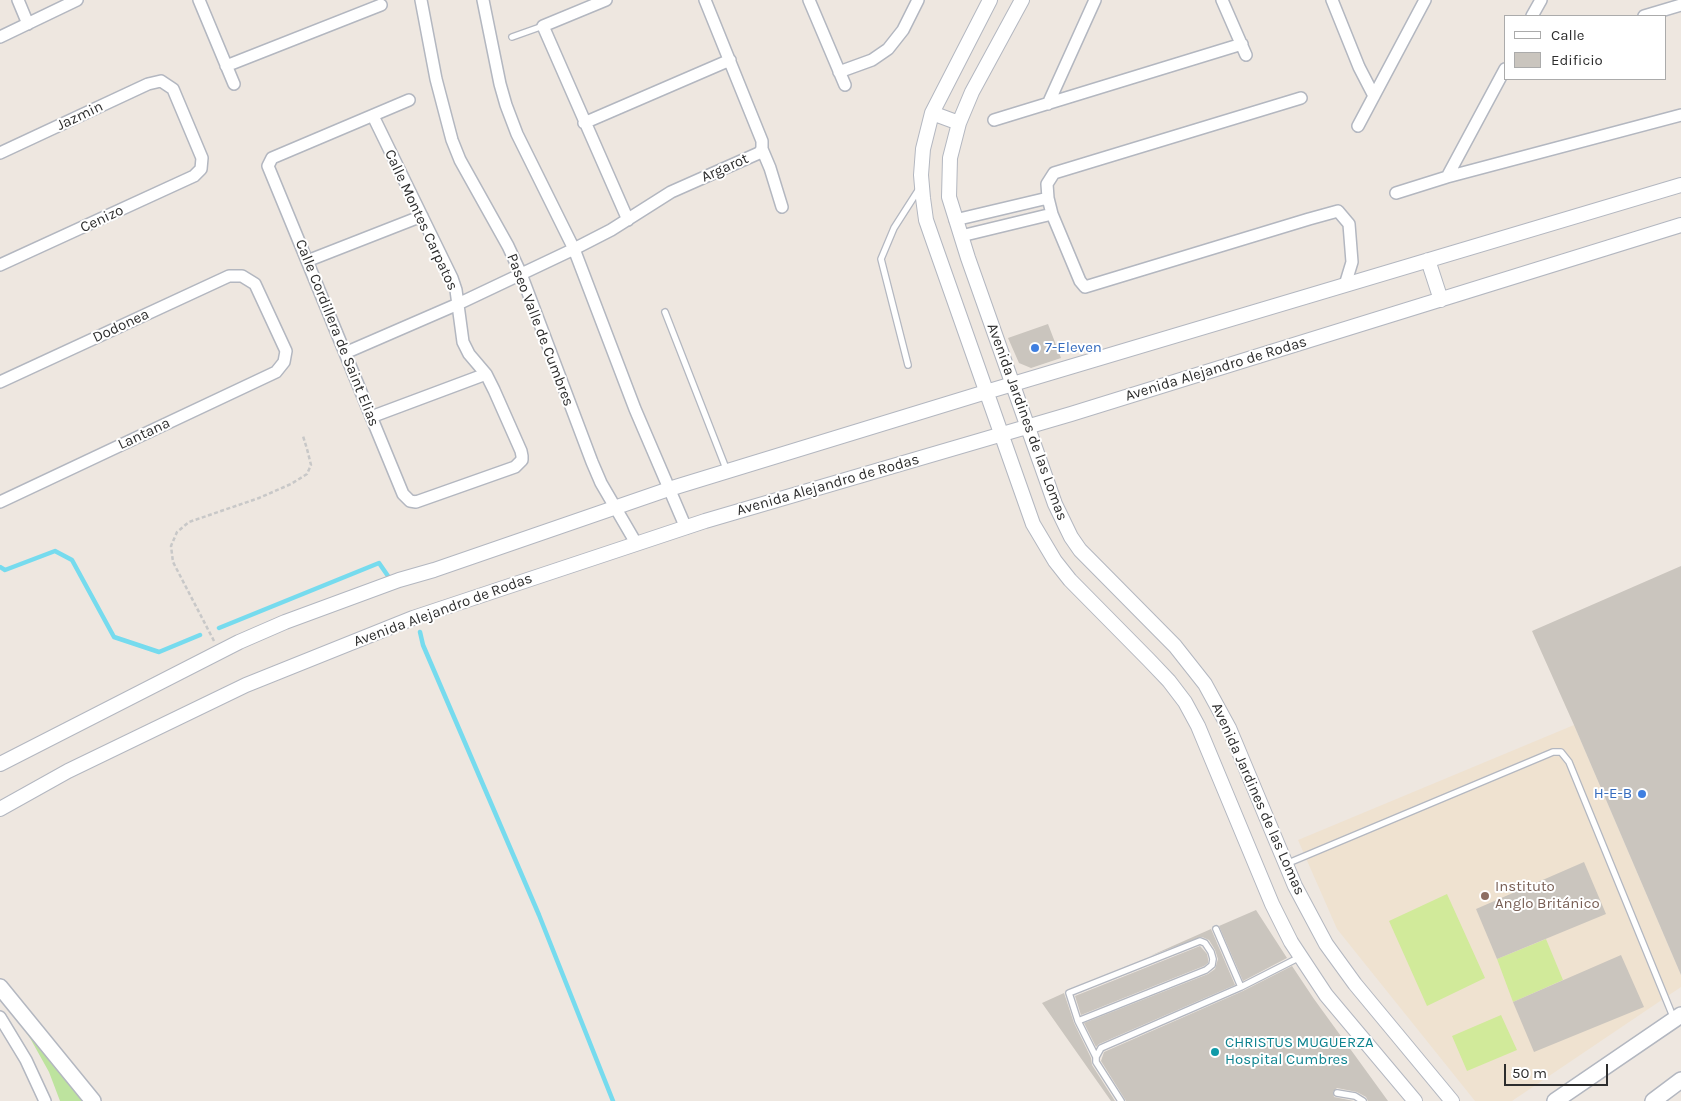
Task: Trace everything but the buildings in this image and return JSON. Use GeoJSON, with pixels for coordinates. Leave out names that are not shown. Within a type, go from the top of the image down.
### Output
{"type":"FeatureCollection","features":[{"type":"Feature","properties":{"kind":"main road"},"geometry":{"type":"LineString","coordinates":[[0,987],[92,1101]]}},
{"type":"Feature","properties":{"kind":"main road"},"geometry":{"type":"LineString","coordinates":[[1554,1101],[1678,1018]]}},
{"type":"Feature","properties":{"kind":"main road"},"geometry":{"type":"LineString","coordinates":[[1653,1101],[1681,1080]]}},
{"type":"Feature","properties":{"kind":"street"},"geometry":{"type":"LineString","coordinates":[[18,0],[28,24]]}},
{"type":"Feature","properties":{"kind":"street"},"geometry":{"type":"LineString","coordinates":[[0,37],[77,0]]}},
{"type":"Feature","properties":{"kind":"street"},"geometry":{"type":"LineString","coordinates":[[199,0],[234,84]]}},
{"type":"Feature","properties":{"kind":"street"},"geometry":{"type":"LineString","coordinates":[[359,0],[364,12]]}},
{"type":"Feature","properties":{"kind":"street","name":"Paseo Valle de Cumbres"},"geometry":{"type":"LineString","coordinates":[[421,0],[436,79],[452,140],[472,183],[508,246],[521,274],[592,462],[601,483],[636,543]]}},
{"type":"Feature","properties":{"kind":"street"},"geometry":{"type":"LineString","coordinates":[[483,0],[506,105],[517,134],[574,249],[635,409],[686,528]]}},
{"type":"Feature","properties":{"kind":"street"},"geometry":{"type":"LineString","coordinates":[[606,0],[543,26],[628,220]]}},
{"type":"Feature","properties":{"kind":"street","name":"Argarot"},"geometry":{"type":"LineString","coordinates":[[345,353],[458,304],[574,249],[628,220],[671,192],[754,156],[762,149],[762,142],[705,0]]}},
{"type":"Feature","properties":{"kind":"street"},"geometry":{"type":"LineString","coordinates":[[809,0],[845,85]]}},
{"type":"Feature","properties":{"kind":"street","name":"Avenida Jardines de las Lomas"},"geometry":{"type":"LineString","coordinates":[[990,0],[932,113],[923,149],[921,175],[926,220],[1033,524],[1055,561],[1086,597],[1168,681],[1185,702],[1194,718],[1272,904],[1291,942],[1326,995],[1415,1101]]}},
{"type":"Feature","properties":{"kind":"street","name":"Avenida Jardines de las Lomas"},"geometry":{"type":"LineString","coordinates":[[1022,0],[972,92],[959,124],[950,158],[949,197],[955,220],[1055,504],[1071,537],[1091,563],[1175,646],[1205,684],[1218,705],[1236,744],[1286,864],[1311,918],[1340,964],[1452,1101]]}},
{"type":"Feature","properties":{"kind":"street"},"geometry":{"type":"LineString","coordinates":[[1048,104],[1096,0]]}},
{"type":"Feature","properties":{"kind":"street"},"geometry":{"type":"LineString","coordinates":[[994,120],[1244,50],[1222,0]]}},
{"type":"Feature","properties":{"kind":"street"},"geometry":{"type":"LineString","coordinates":[[1332,0],[1374,96]]}},
{"type":"Feature","properties":{"kind":"street"},"geometry":{"type":"LineString","coordinates":[[1358,126],[1425,0]]}},
{"type":"Feature","properties":{"kind":"street"},"geometry":{"type":"LineString","coordinates":[[1533,15],[1541,0]]}},
{"type":"Feature","properties":{"kind":"street"},"geometry":{"type":"LineString","coordinates":[[839,72],[872,60],[888,49],[903,30],[917,1]]}},
{"type":"Feature","properties":{"kind":"street"},"geometry":{"type":"LineString","coordinates":[[1647,15],[1681,5]]}},
{"type":"Feature","properties":{"kind":"street"},"geometry":{"type":"LineString","coordinates":[[226,66],[381,6]]}},
{"type":"Feature","properties":{"kind":"street"},"geometry":{"type":"LineString","coordinates":[[584,122],[730,60]]}},
{"type":"Feature","properties":{"kind":"street"},"geometry":{"type":"LineString","coordinates":[[1447,177],[1504,71]]}},
{"type":"Feature","properties":{"kind":"street","name":"Jazmin"},"geometry":{"type":"LineString","coordinates":[[0,153],[148,84],[160,81],[173,89],[202,158],[201,169]]}},
{"type":"Feature","properties":{"kind":"street"},"geometry":{"type":"LineString","coordinates":[[1301,98],[1054,173],[1047,184],[1048,198],[1052,214],[1080,281],[1085,287],[1299,221],[1338,211],[1349,224],[1352,262],[1345,285]]}},
{"type":"Feature","properties":{"kind":"street"},"geometry":{"type":"LineString","coordinates":[[373,116],[409,100]]}},
{"type":"Feature","properties":{"kind":"street"},"geometry":{"type":"LineString","coordinates":[[932,113],[959,124]]}},
{"type":"Feature","properties":{"kind":"street"},"geometry":{"type":"LineString","coordinates":[[1396,193],[1447,177],[1681,115]]}},
{"type":"Feature","properties":{"kind":"street","name":"Calle Cordillera de Saint Elias"},"geometry":{"type":"LineString","coordinates":[[373,116],[272,158],[268,163],[268,170],[403,494],[410,501]]}},
{"type":"Feature","properties":{"kind":"street","name":"Calle Montes Carpatos"},"geometry":{"type":"LineString","coordinates":[[373,116],[452,278],[458,304],[463,342],[469,354],[486,374],[521,450],[522,460],[515,467],[506,471],[424,500],[410,501]]}},
{"type":"Feature","properties":{"kind":"street"},"geometry":{"type":"LineString","coordinates":[[762,149],[782,207]]}},
{"type":"Feature","properties":{"kind":"street","name":"Cenizo"},"geometry":{"type":"LineString","coordinates":[[0,265],[194,176],[201,169]]}},
{"type":"Feature","properties":{"kind":"street"},"geometry":{"type":"LineString","coordinates":[[0,764],[219,652],[285,622],[399,580],[434,570],[615,507],[727,471],[1681,184]]}},
{"type":"Feature","properties":{"kind":"street"},"geometry":{"type":"LineString","coordinates":[[955,220],[1048,198]]}},
{"type":"Feature","properties":{"kind":"street"},"geometry":{"type":"LineString","coordinates":[[961,236],[1052,214]]}},
{"type":"Feature","properties":{"kind":"street"},"geometry":{"type":"LineString","coordinates":[[307,261],[422,216]]}},
{"type":"Feature","properties":{"kind":"street","name":"Avenida Alejandro de Rodas"},"geometry":{"type":"LineString","coordinates":[[0,809],[169,721],[246,685],[299,662],[413,618],[636,543],[1028,427],[1681,226]]}},
{"type":"Feature","properties":{"kind":"street"},"geometry":{"type":"LineString","coordinates":[[1428,260],[1441,300]]}},
{"type":"Feature","properties":{"kind":"street","name":"Dodonea"},"geometry":{"type":"LineString","coordinates":[[0,382],[229,276],[242,276],[255,284],[286,351],[284,362]]}},
{"type":"Feature","properties":{"kind":"street","name":"Lantana"},"geometry":{"type":"LineString","coordinates":[[0,502],[276,372],[284,362]]}},
{"type":"Feature","properties":{"kind":"street"},"geometry":{"type":"LineString","coordinates":[[371,417],[486,374]]}},
{"type":"Feature","properties":{"kind":"street"},"geometry":{"type":"LineString","coordinates":[[0,1018],[26,1060],[45,1101]]}},
{"type":"Feature","properties":{"kind":"lane"},"geometry":{"type":"LineString","coordinates":[[512,37],[543,26]]}},
{"type":"Feature","properties":{"kind":"lane"},"geometry":{"type":"LineString","coordinates":[[908,365],[881,259],[894,228],[922,186]]}},
{"type":"Feature","properties":{"kind":"lane"},"geometry":{"type":"LineString","coordinates":[[665,312],[727,471]]}},
{"type":"Feature","properties":{"kind":"lane"},"geometry":{"type":"LineString","coordinates":[[1286,864],[1553,752],[1561,752],[1569,762],[1678,1018]]}},
{"type":"Feature","properties":{"kind":"lane"},"geometry":{"type":"LineString","coordinates":[[1216,929],[1241,987]]}},
{"type":"Feature","properties":{"kind":"lane"},"geometry":{"type":"LineString","coordinates":[[1078,1020],[1206,970],[1212,964],[1213,959],[1206,943],[1200,941],[1068,993],[1078,1020],[1096,1057],[1096,1062],[1121,1101]]}},
{"type":"Feature","properties":{"kind":"lane"},"geometry":{"type":"LineString","coordinates":[[1096,1057],[1098,1051],[1107,1044],[1241,987],[1300,957]]}},
{"type":"Feature","properties":{"kind":"lane"},"geometry":{"type":"LineString","coordinates":[[1338,1093],[1356,1096],[1363,1101]]}},
{"type":"Feature","properties":{"kind":"path"},"geometry":{"type":"LineString","coordinates":[[219,652],[173,562],[171,546],[177,532],[190,522],[259,498],[291,484],[307,474],[310,465],[308,448],[303,436]]}},
{"type":"Feature","properties":{"kind":"shaded area","name":"Instituto Anglo Británico"},"geometry":{"type":"Polygon","coordinates":[[[1574,725],[1681,975],[1681,987],[1512,1101],[1475,1101],[1337,929],[1298,840],[1574,725]]]}},
{"type":"Feature","properties":{"kind":"green space"},"geometry":{"type":"Polygon","coordinates":[[[1447,894],[1485,978],[1427,1006],[1389,921],[1447,894]]]}},
{"type":"Feature","properties":{"kind":"green space"},"geometry":{"type":"Polygon","coordinates":[[[1546,939],[1563,980],[1513,1002],[1497,959],[1546,939]]]}},
{"type":"Feature","properties":{"kind":"green space"},"geometry":{"type":"Polygon","coordinates":[[[0,995],[85,1101],[60,1101],[49,1072],[30,1038],[0,995]]]}},
{"type":"Feature","properties":{"kind":"green space"},"geometry":{"type":"Polygon","coordinates":[[[1501,1015],[1517,1050],[1467,1071],[1452,1036],[1501,1015]]]}},
{"type":"Feature","properties":{"kind":"waterway"},"geometry":{"type":"LineString","coordinates":[[0,567],[5,570],[55,551],[72,560],[114,637],[159,652],[200,635]]}},
{"type":"Feature","properties":{"kind":"waterway"},"geometry":{"type":"LineString","coordinates":[[219,628],[379,563],[388,576]]}},
{"type":"Feature","properties":{"kind":"waterway"},"geometry":{"type":"LineString","coordinates":[[420,632],[423,645],[539,915],[613,1101]]}},
{"type":"Feature","properties":{"kind":"place","name":"7-Eleven"},"geometry":{"type":"Point","coordinates":[1035,348]}},
{"type":"Feature","properties":{"kind":"place","name":"H-E-B"},"geometry":{"type":"Point","coordinates":[1642,794]}},
{"type":"Feature","properties":{"kind":"place","name":"Instituto Anglo Británico"},"geometry":{"type":"Point","coordinates":[1485,896]}},
{"type":"Feature","properties":{"kind":"place","name":"CHRISTUS MUGUERZA Hospital Cumbres"},"geometry":{"type":"Point","coordinates":[1215,1052]}}]}
